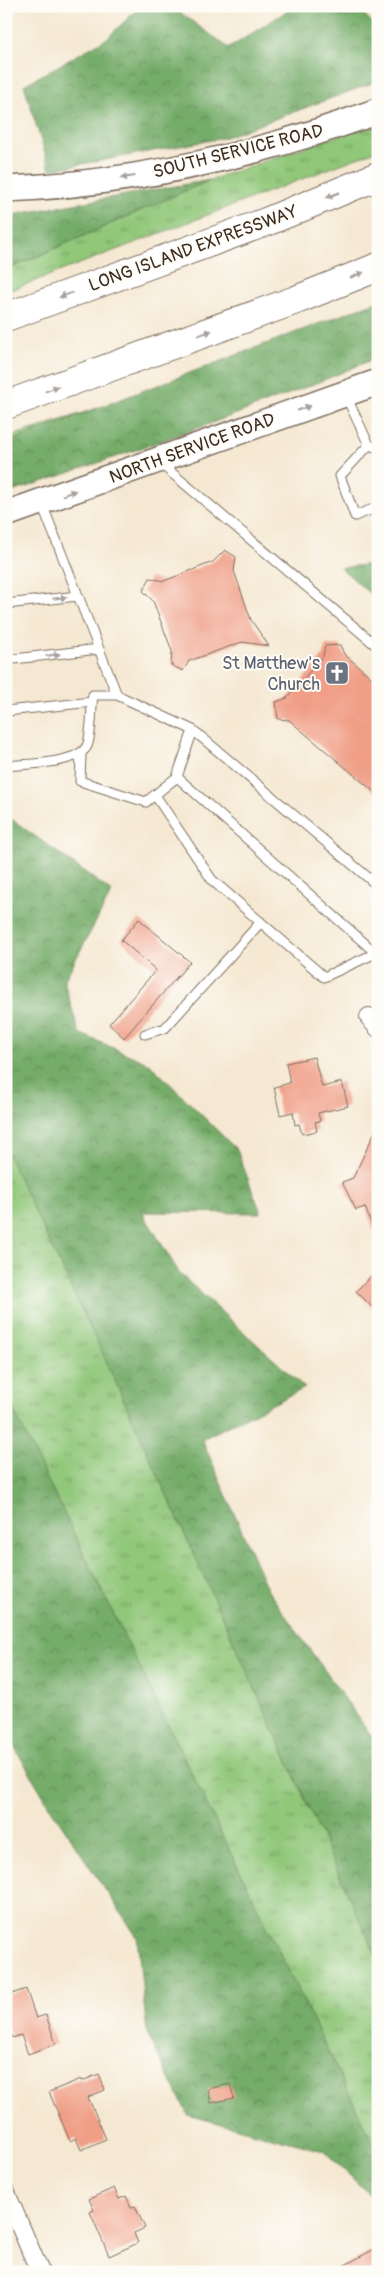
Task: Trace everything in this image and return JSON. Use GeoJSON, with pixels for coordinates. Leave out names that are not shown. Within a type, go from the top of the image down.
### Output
{"type":"FeatureCollection","features":[{"type":"Feature","properties":{"kind":"highway","name":"LONG ISLAND EXPRESSWAY"},"geometry":{"type":"LineString","coordinates":[[6,317],[266,222],[378,176]]}},
{"type":"Feature","properties":{"kind":"highway"},"geometry":{"type":"LineString","coordinates":[[6,405],[296,300],[378,267]]}},
{"type":"Feature","properties":{"kind":"main road","name":"SOUTH SERVICE ROAD"},"geometry":{"type":"LineString","coordinates":[[6,189],[56,187],[182,169],[327,130],[378,111]]}},
{"type":"Feature","properties":{"kind":"main road","name":"NORTH SERVICE ROAD"},"geometry":{"type":"LineString","coordinates":[[6,514],[378,382]]}},
{"type":"Feature","properties":{"kind":"street"},"geometry":{"type":"LineString","coordinates":[[6,2193],[40,2272]]}},
{"type":"Feature","properties":{"kind":"lane"},"geometry":{"type":"LineString","coordinates":[[345,394],[373,447],[340,476],[355,516],[378,506]]}},
{"type":"Feature","properties":{"kind":"lane"},"geometry":{"type":"LineString","coordinates":[[157,461],[378,647]]}},
{"type":"Feature","properties":{"kind":"lane"},"geometry":{"type":"LineString","coordinates":[[42,502],[117,694]]}},
{"type":"Feature","properties":{"kind":"lane"},"geometry":{"type":"LineString","coordinates":[[6,604],[78,596]]}},
{"type":"Feature","properties":{"kind":"lane"},"geometry":{"type":"LineString","coordinates":[[6,660],[99,649]]}},
{"type":"Feature","properties":{"kind":"lane"},"geometry":{"type":"LineString","coordinates":[[6,766],[69,759],[81,754],[88,745],[93,695],[117,694],[194,730],[378,886]]}},
{"type":"Feature","properties":{"kind":"lane"},"geometry":{"type":"LineString","coordinates":[[6,711],[92,702]]}},
{"type":"Feature","properties":{"kind":"lane"},"geometry":{"type":"LineString","coordinates":[[81,754],[80,781],[146,802],[177,777],[194,730]]}},
{"type":"Feature","properties":{"kind":"lane"},"geometry":{"type":"LineString","coordinates":[[155,795],[212,880],[324,977],[377,954],[177,777]]}},
{"type":"Feature","properties":{"kind":"lane"},"geometry":{"type":"LineString","coordinates":[[145,1034],[165,1028],[261,922]]}},
{"type":"Feature","properties":{"kind":"green space"},"geometry":{"type":"Polygon","coordinates":[[[141,6],[171,6],[229,48],[295,6],[356,6],[373,23],[378,21],[378,81],[223,138],[50,170],[24,85],[106,39],[141,6]]]}},
{"type":"Feature","properties":{"kind":"green space"},"geometry":{"type":"Polygon","coordinates":[[[378,122],[378,150],[6,292],[6,270],[210,180],[378,122]]]}},
{"type":"Feature","properties":{"kind":"green space"},"geometry":{"type":"Polygon","coordinates":[[[210,180],[6,270],[6,216],[210,180]]]}},
{"type":"Feature","properties":{"kind":"green space"},"geometry":{"type":"Polygon","coordinates":[[[378,301],[378,357],[240,413],[6,494],[6,443],[378,301]]]}},
{"type":"Feature","properties":{"kind":"green space"},"geometry":{"type":"Polygon","coordinates":[[[104,406],[6,443],[6,438],[104,406]]]}},
{"type":"Feature","properties":{"kind":"green space"},"geometry":{"type":"Polygon","coordinates":[[[378,563],[378,601],[341,568],[378,563]]]}},
{"type":"Feature","properties":{"kind":"green space"},"geometry":{"type":"Polygon","coordinates":[[[6,815],[112,892],[64,981],[79,1033],[150,1064],[237,1150],[261,1213],[142,1212],[180,1274],[305,1388],[202,1439],[268,1591],[378,1745],[378,1960],[105,1359],[6,1151],[6,815]]]}},
{"type":"Feature","properties":{"kind":"green space"},"geometry":{"type":"Polygon","coordinates":[[[6,1140],[378,1960],[378,2153],[6,1395],[6,1140]]]}},
{"type":"Feature","properties":{"kind":"green space"},"geometry":{"type":"Polygon","coordinates":[[[6,1395],[378,2153],[378,2229],[375,2200],[324,2151],[188,2115],[147,2033],[137,1937],[51,1809],[6,1733],[6,1395]]]}},
{"type":"Feature","properties":{"kind":"building"},"geometry":{"type":"Polygon","coordinates":[[[225,550],[236,557],[234,571],[251,620],[269,646],[242,642],[189,661],[183,671],[171,665],[172,651],[153,601],[143,591],[150,578],[164,581],[213,562],[225,550]]]}},
{"type":"Feature","properties":{"kind":"building"},"geometry":{"type":"Polygon","coordinates":[[[340,645],[344,654],[378,683],[378,795],[289,720],[278,719],[276,702],[287,698],[323,656],[325,646],[340,645]]]}},
{"type":"Feature","properties":{"kind":"building"},"geometry":{"type":"Polygon","coordinates":[[[139,919],[190,962],[124,1038],[109,1024],[156,970],[121,940],[139,919]]]}},
{"type":"Feature","properties":{"kind":"building"},"geometry":{"type":"Polygon","coordinates":[[[314,1057],[322,1087],[342,1082],[348,1106],[318,1113],[320,1121],[315,1122],[317,1131],[302,1134],[299,1124],[295,1125],[293,1112],[280,1115],[274,1087],[290,1083],[286,1063],[314,1057]]]}},
{"type":"Feature","properties":{"kind":"building"},"geometry":{"type":"Polygon","coordinates":[[[378,1125],[378,1235],[376,1236],[365,1207],[356,1210],[342,1182],[353,1178],[378,1125]]]}},
{"type":"Feature","properties":{"kind":"building"},"geometry":{"type":"Polygon","coordinates":[[[378,1269],[378,1313],[356,1291],[378,1269]]]}},
{"type":"Feature","properties":{"kind":"building"},"geometry":{"type":"Polygon","coordinates":[[[26,1989],[36,2018],[46,2015],[56,2044],[28,2054],[21,2035],[12,2038],[6,2022],[6,1996],[26,1989]]]}},
{"type":"Feature","properties":{"kind":"building"},"geometry":{"type":"Polygon","coordinates":[[[99,2074],[105,2090],[88,2097],[106,2139],[81,2150],[76,2138],[70,2141],[49,2092],[99,2074]]]}},
{"type":"Feature","properties":{"kind":"building"},"geometry":{"type":"Polygon","coordinates":[[[230,2084],[234,2098],[211,2103],[208,2089],[230,2084]]]}},
{"type":"Feature","properties":{"kind":"building"},"geometry":{"type":"Polygon","coordinates":[[[114,2188],[119,2199],[126,2196],[131,2207],[135,2206],[145,2228],[134,2233],[138,2243],[109,2256],[90,2212],[94,2210],[89,2199],[114,2188]]]}},
{"type":"Feature","properties":{"kind":"building"},"geometry":{"type":"Polygon","coordinates":[[[378,2247],[378,2267],[368,2272],[332,2272],[378,2247]]]}},
{"type":"Feature","properties":{"kind":"place","name":"St Matthew's Church"},"geometry":{"type":"Point","coordinates":[337,673]}}]}
